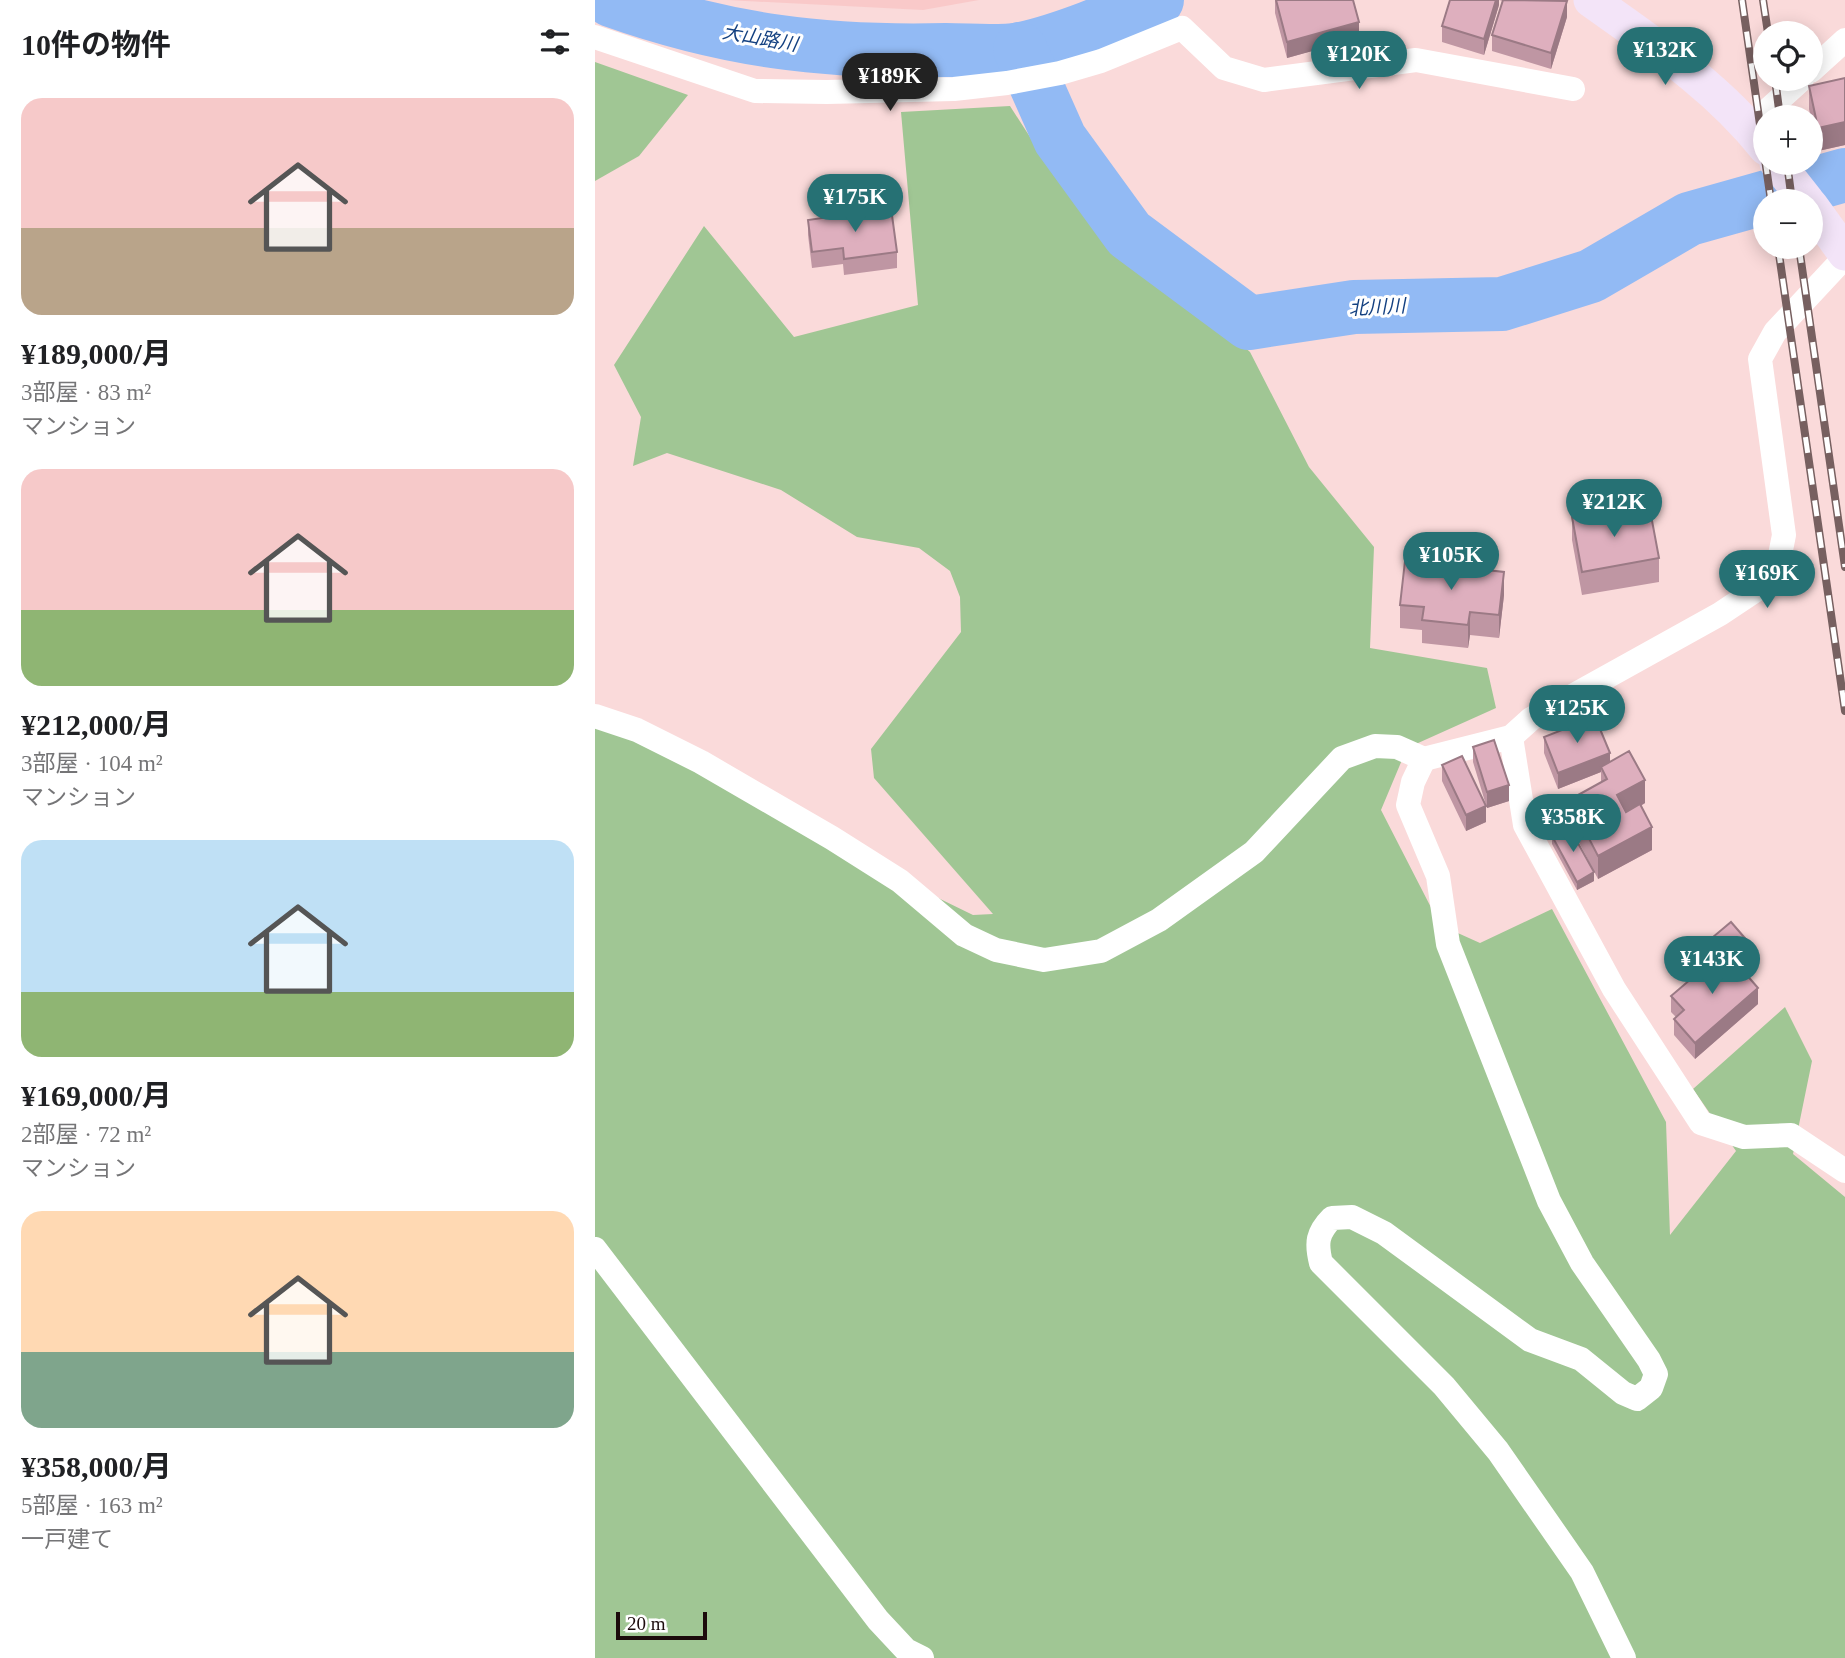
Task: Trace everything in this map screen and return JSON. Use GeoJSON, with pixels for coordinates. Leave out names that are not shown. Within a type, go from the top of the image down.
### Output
{"type":"FeatureCollection","features":[{"type":"Feature","properties":{"kind":"street"},"geometry":{"type":"LineString","coordinates":[[1591,0],[1680,63],[1753,135]]}},
{"type":"Feature","properties":{"kind":"street"},"geometry":{"type":"LineString","coordinates":[[595,37],[755,91],[954,89],[1007,83],[1101,61],[1182,28],[1224,68],[1264,80],[1416,60],[1573,89]]}},
{"type":"Feature","properties":{"kind":"street"},"geometry":{"type":"LineString","coordinates":[[1823,60],[1845,40]]}},
{"type":"Feature","properties":{"kind":"street"},"geometry":{"type":"LineString","coordinates":[[1787,175],[1798,189]]}},
{"type":"Feature","properties":{"kind":"street"},"geometry":{"type":"LineString","coordinates":[[595,716],[637,730],[702,762],[900,881],[964,935],[996,950],[1044,960],[1101,951],[1159,920],[1254,852],[1342,758],[1375,746],[1397,747],[1424,759],[1511,737],[1531,719],[1720,614],[1765,584],[1778,565],[1784,535],[1760,359],[1775,332],[1845,255],[1823,223]]}},
{"type":"Feature","properties":{"kind":"street"},"geometry":{"type":"LineString","coordinates":[[1511,737],[1525,825],[1614,989],[1701,1123],[1744,1138],[1791,1135],[1845,1171]]}},
{"type":"Feature","properties":{"kind":"street"},"geometry":{"type":"LineString","coordinates":[[1424,759],[1413,782],[1408,805],[1438,876],[1448,944],[1549,1201],[1581,1263],[1650,1360],[1656,1374],[1651,1388],[1637,1399],[1623,1393],[1581,1359],[1530,1340],[1384,1233],[1352,1217],[1332,1218],[1321,1229],[1316,1245],[1318,1254],[1321,1263],[1444,1385],[1498,1451],[1582,1572],[1624,1658]]}},
{"type":"Feature","properties":{"kind":"street"},"geometry":{"type":"LineString","coordinates":[[595,1248],[878,1620],[907,1650],[922,1658]]}},
{"type":"Feature","properties":{"kind":"shaded area"},"geometry":{"type":"Polygon","coordinates":[[[727,0],[979,0],[923,10],[727,0]]]}},
{"type":"Feature","properties":{"kind":"green space"},"geometry":{"type":"Polygon","coordinates":[[[595,62],[688,95],[639,156],[595,181],[595,62]]]}},
{"type":"Feature","properties":{"kind":"green space"},"geometry":{"type":"Polygon","coordinates":[[[1010,106],[1061,185],[1250,352],[1309,467],[1374,547],[1370,648],[1487,668],[1496,708],[1407,748],[1381,810],[1440,925],[1480,943],[1552,909],[1666,1122],[1670,1235],[1736,1151],[1693,1089],[1785,1007],[1812,1061],[1793,1154],[1845,1197],[1845,1658],[595,1658],[595,724],[671,749],[805,833],[973,915],[993,914],[874,778],[871,749],[961,632],[960,597],[950,571],[919,548],[857,537],[781,490],[667,453],[633,466],[641,417],[614,365],[704,226],[794,337],[918,305],[901,112],[1010,106]]]}},
{"type":"Feature","properties":{"kind":"building"},"geometry":{"type":"Polygon","coordinates":[[[1276,0],[1353,0],[1359,22],[1287,42],[1276,0]]]}},
{"type":"Feature","properties":{"kind":"building"},"geometry":{"type":"Polygon","coordinates":[[[1450,0],[1496,0],[1484,39],[1442,26],[1450,0]]]}},
{"type":"Feature","properties":{"kind":"building"},"geometry":{"type":"Polygon","coordinates":[[[1503,0],[1567,1],[1551,53],[1492,35],[1503,0]]]}},
{"type":"Feature","properties":{"kind":"building"},"geometry":{"type":"Polygon","coordinates":[[[1845,78],[1845,122],[1823,127],[1823,105],[1813,105],[1810,91],[1823,91],[1823,83],[1845,78]]]}},
{"type":"Feature","properties":{"kind":"building"},"geometry":{"type":"Polygon","coordinates":[[[891,208],[897,252],[844,259],[843,248],[812,252],[808,220],[891,208]]]}},
{"type":"Feature","properties":{"kind":"building"},"geometry":{"type":"Polygon","coordinates":[[[1622,508],[1623,515],[1650,510],[1659,558],[1582,572],[1572,517],[1622,508]]]}},
{"type":"Feature","properties":{"kind":"building"},"geometry":{"type":"Polygon","coordinates":[[[1405,561],[1504,572],[1499,615],[1470,612],[1468,625],[1422,620],[1424,607],[1400,605],[1405,561]]]}},
{"type":"Feature","properties":{"kind":"building"},"geometry":{"type":"Polygon","coordinates":[[[1595,717],[1610,753],[1558,773],[1544,737],[1595,717]]]}},
{"type":"Feature","properties":{"kind":"building"},"geometry":{"type":"Polygon","coordinates":[[[1494,740],[1509,785],[1487,792],[1473,747],[1494,740]]]}},
{"type":"Feature","properties":{"kind":"building"},"geometry":{"type":"Polygon","coordinates":[[[1629,751],[1645,780],[1617,795],[1626,812],[1640,804],[1652,827],[1598,856],[1569,800],[1607,779],[1601,767],[1629,751]]]}},
{"type":"Feature","properties":{"kind":"building"},"geometry":{"type":"Polygon","coordinates":[[[1462,756],[1486,806],[1466,815],[1442,765],[1462,756]]]}},
{"type":"Feature","properties":{"kind":"building"},"geometry":{"type":"Polygon","coordinates":[[[1569,827],[1594,872],[1577,882],[1552,836],[1569,827]]]}},
{"type":"Feature","properties":{"kind":"building"},"geometry":{"type":"Polygon","coordinates":[[[1731,922],[1750,944],[1732,959],[1713,937],[1731,922]]]}},
{"type":"Feature","properties":{"kind":"building"},"geometry":{"type":"Polygon","coordinates":[[[1725,950],[1758,988],[1695,1043],[1674,1019],[1684,1010],[1671,996],[1725,950]]]}},
{"type":"Feature","properties":{"kind":"waterway","name":"大山路川"},"geometry":{"type":"LineString","coordinates":[[611,0],[695,26],[776,42],[859,49],[993,51],[1021,49],[1054,40],[1157,0]]}},
{"type":"Feature","properties":{"kind":"waterway","name":"北川川"},"geometry":{"type":"LineString","coordinates":[[1020,49],[1060,139],[1129,234],[1249,323],[1354,307],[1502,304],[1591,276],[1689,219],[1845,175]]}},
{"type":"Feature","properties":{"kind":"railway"},"geometry":{"type":"LineString","coordinates":[[1742,0],[1769,189]]}},
{"type":"Feature","properties":{"kind":"railway"},"geometry":{"type":"LineString","coordinates":[[1763,0],[1766,21]]}},
{"type":"Feature","properties":{"kind":"railway"},"geometry":{"type":"LineString","coordinates":[[1777,91],[1778,105]]}},
{"type":"Feature","properties":{"kind":"railway"},"geometry":{"type":"LineString","coordinates":[[1789,175],[1790,189]]}},
{"type":"Feature","properties":{"kind":"railway"},"geometry":{"type":"LineString","coordinates":[[1780,259],[1845,711]]}},
{"type":"Feature","properties":{"kind":"railway"},"geometry":{"type":"LineString","coordinates":[[1801,259],[1845,567]]}}]}
